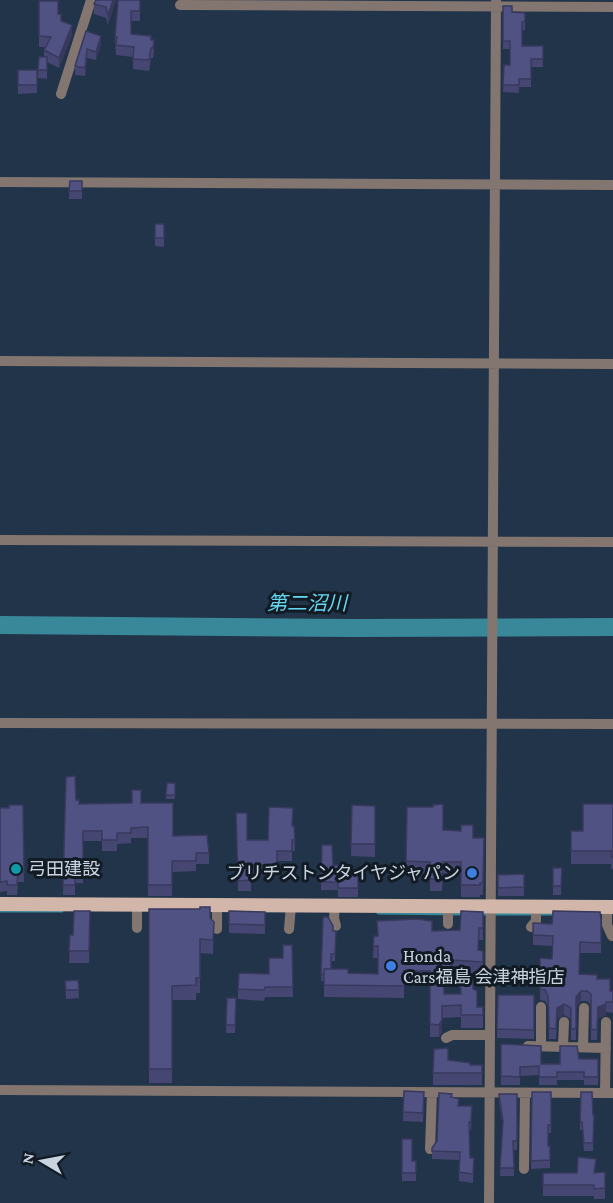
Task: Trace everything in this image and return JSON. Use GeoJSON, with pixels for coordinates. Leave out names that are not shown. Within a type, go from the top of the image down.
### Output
{"type":"FeatureCollection","features":[{"type":"Feature","properties":{"kind":"main road"},"geometry":{"type":"LineString","coordinates":[[0,904],[217,905],[290,918],[415,911],[448,916],[536,906],[610,907]]}},
{"type":"Feature","properties":{"kind":"street"},"geometry":{"type":"LineString","coordinates":[[61,94],[91,0]]}},
{"type":"Feature","properties":{"kind":"street"},"geometry":{"type":"LineString","coordinates":[[180,5],[496,3],[613,7]]}},
{"type":"Feature","properties":{"kind":"street"},"geometry":{"type":"LineString","coordinates":[[489,1203],[493,1042],[491,912],[493,185],[496,3]]}},
{"type":"Feature","properties":{"kind":"street"},"geometry":{"type":"LineString","coordinates":[[0,182],[613,185]]}},
{"type":"Feature","properties":{"kind":"street"},"geometry":{"type":"LineString","coordinates":[[0,361],[613,363]]}},
{"type":"Feature","properties":{"kind":"street"},"geometry":{"type":"LineString","coordinates":[[0,540],[613,542]]}},
{"type":"Feature","properties":{"kind":"street"},"geometry":{"type":"LineString","coordinates":[[0,723],[613,724]]}},
{"type":"Feature","properties":{"kind":"street"},"geometry":{"type":"LineString","coordinates":[[137,905],[137,924]]}},
{"type":"Feature","properties":{"kind":"street"},"geometry":{"type":"LineString","coordinates":[[217,905],[217,925]]}},
{"type":"Feature","properties":{"kind":"street"},"geometry":{"type":"LineString","coordinates":[[533,924],[536,906]]}},
{"type":"Feature","properties":{"kind":"street"},"geometry":{"type":"LineString","coordinates":[[610,907],[607,925],[612,936]]}},
{"type":"Feature","properties":{"kind":"street"},"geometry":{"type":"LineString","coordinates":[[541,1007],[541,1047]]}},
{"type":"Feature","properties":{"kind":"street"},"geometry":{"type":"LineString","coordinates":[[583,1047],[584,1008]]}},
{"type":"Feature","properties":{"kind":"street"},"geometry":{"type":"LineString","coordinates":[[563,1047],[564,1022]]}},
{"type":"Feature","properties":{"kind":"street"},"geometry":{"type":"LineString","coordinates":[[0,1090],[609,1093],[606,1022]]}},
{"type":"Feature","properties":{"kind":"street"},"geometry":{"type":"LineString","coordinates":[[446,1038],[452,1035],[493,1042]]}},
{"type":"Feature","properties":{"kind":"street"},"geometry":{"type":"LineString","coordinates":[[520,1046],[606,1048]]}},
{"type":"Feature","properties":{"kind":"street"},"geometry":{"type":"LineString","coordinates":[[430,1149],[432,1092]]}},
{"type":"Feature","properties":{"kind":"street"},"geometry":{"type":"LineString","coordinates":[[524,1168],[525,1093]]}},
{"type":"Feature","properties":{"kind":"building"},"geometry":{"type":"Polygon","coordinates":[[[96,0],[113,0],[108,15],[106,7],[94,4],[96,0]]]}},
{"type":"Feature","properties":{"kind":"building"},"geometry":{"type":"Polygon","coordinates":[[[118,0],[140,0],[140,11],[131,11],[131,34],[151,36],[151,40],[154,40],[149,60],[133,59],[134,47],[116,45],[118,0]]]}},
{"type":"Feature","properties":{"kind":"building"},"geometry":{"type":"Polygon","coordinates":[[[39,1],[58,1],[58,14],[61,14],[61,21],[72,25],[59,58],[44,50],[51,37],[39,36],[39,1]]]}},
{"type":"Feature","properties":{"kind":"building"},"geometry":{"type":"Polygon","coordinates":[[[503,6],[512,6],[512,12],[525,13],[525,22],[522,22],[522,46],[543,46],[543,59],[531,59],[531,79],[519,79],[519,85],[503,85],[504,65],[510,65],[510,41],[503,41],[503,6]]]}},
{"type":"Feature","properties":{"kind":"building"},"geometry":{"type":"Polygon","coordinates":[[[86,31],[101,36],[96,52],[87,49],[85,68],[75,66],[86,31]]]}},
{"type":"Feature","properties":{"kind":"building"},"geometry":{"type":"Polygon","coordinates":[[[39,57],[47,57],[47,70],[38,70],[39,57]]]}},
{"type":"Feature","properties":{"kind":"building"},"geometry":{"type":"Polygon","coordinates":[[[18,70],[37,70],[37,85],[18,85],[18,70]]]}},
{"type":"Feature","properties":{"kind":"building"},"geometry":{"type":"Polygon","coordinates":[[[70,181],[82,181],[82,191],[69,191],[70,181]]]}},
{"type":"Feature","properties":{"kind":"building"},"geometry":{"type":"Polygon","coordinates":[[[155,224],[164,224],[164,238],[155,238],[155,224]]]}},
{"type":"Feature","properties":{"kind":"building"},"geometry":{"type":"Polygon","coordinates":[[[75,776],[76,800],[79,800],[79,804],[132,803],[132,790],[141,790],[141,803],[173,803],[173,836],[207,835],[209,853],[196,853],[196,861],[172,861],[172,885],[148,885],[148,827],[131,828],[131,833],[117,833],[117,840],[102,840],[102,831],[83,831],[83,873],[75,872],[75,885],[63,885],[66,777],[75,776]]]}},
{"type":"Feature","properties":{"kind":"building"},"geometry":{"type":"Polygon","coordinates":[[[167,783],[175,783],[175,795],[166,795],[167,783]]]}},
{"type":"Feature","properties":{"kind":"building"},"geometry":{"type":"Polygon","coordinates":[[[443,804],[443,830],[461,831],[461,825],[473,825],[473,838],[484,838],[483,883],[480,885],[461,885],[461,862],[443,862],[442,879],[430,879],[430,862],[406,861],[407,807],[433,807],[433,805],[443,804]]]}},
{"type":"Feature","properties":{"kind":"building"},"geometry":{"type":"Polygon","coordinates":[[[583,804],[613,804],[613,857],[611,857],[611,851],[571,851],[571,831],[583,831],[583,804]]]}},
{"type":"Feature","properties":{"kind":"building"},"geometry":{"type":"Polygon","coordinates":[[[9,805],[23,805],[24,872],[18,872],[17,885],[7,885],[7,881],[0,882],[0,808],[9,808],[9,805]]]}},
{"type":"Feature","properties":{"kind":"building"},"geometry":{"type":"Polygon","coordinates":[[[352,805],[375,806],[375,844],[351,844],[352,805]]]}},
{"type":"Feature","properties":{"kind":"building"},"geometry":{"type":"Polygon","coordinates":[[[269,807],[293,808],[292,826],[294,826],[295,840],[292,840],[292,851],[277,851],[277,865],[253,865],[253,870],[250,870],[251,880],[238,881],[236,813],[247,813],[247,840],[268,840],[269,807]]]}},
{"type":"Feature","properties":{"kind":"building"},"geometry":{"type":"Polygon","coordinates":[[[322,845],[332,845],[333,865],[348,866],[348,873],[358,873],[358,888],[338,888],[338,882],[321,882],[322,845]]]}},
{"type":"Feature","properties":{"kind":"building"},"geometry":{"type":"Polygon","coordinates":[[[553,868],[562,868],[561,886],[553,886],[553,868]]]}},
{"type":"Feature","properties":{"kind":"building"},"geometry":{"type":"Polygon","coordinates":[[[524,874],[524,887],[498,888],[498,875],[524,874]]]}},
{"type":"Feature","properties":{"kind":"building"},"geometry":{"type":"Polygon","coordinates":[[[200,907],[210,907],[210,918],[214,922],[213,940],[200,939],[200,978],[196,978],[196,985],[172,986],[172,1069],[149,1069],[149,909],[200,909],[200,907]]]}},
{"type":"Feature","properties":{"kind":"building"},"geometry":{"type":"Polygon","coordinates":[[[74,911],[90,911],[89,951],[69,951],[70,935],[73,935],[74,911]]]}},
{"type":"Feature","properties":{"kind":"building"},"geometry":{"type":"Polygon","coordinates":[[[229,911],[265,912],[265,925],[229,924],[229,911]]]}},
{"type":"Feature","properties":{"kind":"building"},"geometry":{"type":"Polygon","coordinates":[[[461,911],[483,912],[483,928],[479,928],[478,950],[483,951],[483,962],[451,960],[451,967],[444,967],[444,994],[461,994],[460,982],[473,981],[473,989],[477,991],[477,1007],[483,1007],[483,1015],[461,1015],[461,1005],[442,1006],[442,1020],[439,1025],[430,1024],[430,971],[404,971],[404,986],[324,985],[324,969],[348,969],[348,973],[378,974],[378,946],[373,946],[374,936],[378,936],[377,921],[417,919],[432,921],[432,931],[460,930],[461,911]]]}},
{"type":"Feature","properties":{"kind":"building"},"geometry":{"type":"Polygon","coordinates":[[[553,911],[600,912],[601,943],[580,942],[579,974],[597,975],[597,979],[610,979],[613,1002],[606,1002],[598,1007],[597,1030],[591,1029],[591,994],[587,991],[581,991],[576,997],[576,1029],[571,1029],[571,1008],[564,1004],[557,1008],[556,1029],[549,1028],[548,996],[545,990],[540,989],[540,958],[552,959],[553,936],[533,935],[533,923],[552,924],[553,911]]]}},
{"type":"Feature","properties":{"kind":"building"},"geometry":{"type":"Polygon","coordinates":[[[323,917],[328,917],[333,931],[336,931],[335,954],[331,954],[331,969],[324,969],[324,974],[321,974],[323,917]]]}},
{"type":"Feature","properties":{"kind":"building"},"geometry":{"type":"Polygon","coordinates":[[[283,945],[292,945],[293,987],[265,987],[264,990],[238,989],[239,973],[269,974],[269,958],[283,958],[283,945]]]}},
{"type":"Feature","properties":{"kind":"building"},"geometry":{"type":"Polygon","coordinates":[[[78,980],[79,990],[66,990],[65,981],[78,980]]]}},
{"type":"Feature","properties":{"kind":"building"},"geometry":{"type":"Polygon","coordinates":[[[498,995],[534,995],[534,1030],[497,1029],[498,995]]]}},
{"type":"Feature","properties":{"kind":"building"},"geometry":{"type":"Polygon","coordinates":[[[227,998],[236,998],[235,1025],[226,1025],[227,998]]]}},
{"type":"Feature","properties":{"kind":"building"},"geometry":{"type":"Polygon","coordinates":[[[501,1044],[541,1046],[541,1064],[560,1064],[560,1046],[577,1046],[579,1059],[598,1059],[598,1077],[584,1077],[584,1072],[557,1072],[557,1077],[539,1077],[539,1066],[520,1067],[520,1077],[501,1076],[501,1044]]]}},
{"type":"Feature","properties":{"kind":"building"},"geometry":{"type":"Polygon","coordinates":[[[448,1048],[448,1060],[482,1065],[482,1073],[433,1073],[434,1049],[448,1048]]]}},
{"type":"Feature","properties":{"kind":"building"},"geometry":{"type":"Polygon","coordinates":[[[404,1091],[424,1092],[423,1113],[403,1112],[404,1091]]]}},
{"type":"Feature","properties":{"kind":"building"},"geometry":{"type":"Polygon","coordinates":[[[532,1092],[551,1092],[551,1125],[548,1125],[550,1160],[531,1161],[532,1092]]]}},
{"type":"Feature","properties":{"kind":"building"},"geometry":{"type":"Polygon","coordinates":[[[581,1092],[592,1092],[593,1143],[584,1143],[582,1122],[580,1122],[581,1092]]]}},
{"type":"Feature","properties":{"kind":"building"},"geometry":{"type":"Polygon","coordinates":[[[439,1093],[452,1094],[451,1097],[459,1099],[458,1106],[472,1106],[471,1122],[469,1122],[470,1158],[474,1158],[473,1174],[459,1172],[460,1152],[432,1151],[437,1141],[439,1093]]]}},
{"type":"Feature","properties":{"kind":"building"},"geometry":{"type":"Polygon","coordinates":[[[499,1094],[517,1094],[517,1141],[513,1141],[514,1168],[500,1168],[503,1121],[499,1094]]]}},
{"type":"Feature","properties":{"kind":"building"},"geometry":{"type":"Polygon","coordinates":[[[402,1139],[412,1139],[412,1161],[416,1161],[416,1173],[402,1173],[402,1139]]]}},
{"type":"Feature","properties":{"kind":"building"},"geometry":{"type":"Polygon","coordinates":[[[578,1157],[596,1159],[594,1173],[605,1172],[605,1188],[594,1189],[594,1185],[543,1185],[543,1173],[577,1173],[578,1157]]]}},
{"type":"Feature","properties":{"kind":"waterway","name":"第二沼川"},"geometry":{"type":"LineString","coordinates":[[0,625],[352,628],[613,627]]}},
{"type":"Feature","properties":{"kind":"waterway"},"geometry":{"type":"LineString","coordinates":[[0,911],[62,911]]}},
{"type":"Feature","properties":{"kind":"waterway"},"geometry":{"type":"LineString","coordinates":[[378,913],[464,914]]}},
{"type":"Feature","properties":{"kind":"waterway"},"geometry":{"type":"LineString","coordinates":[[480,914],[533,914]]}},
{"type":"Feature","properties":{"kind":"waterway"},"geometry":{"type":"LineString","coordinates":[[540,914],[554,914]]}},
{"type":"Feature","properties":{"kind":"place","name":"弓田建設"},"geometry":{"type":"Point","coordinates":[16,869]}},
{"type":"Feature","properties":{"kind":"place","name":"ブリチストンタイヤジャパン"},"geometry":{"type":"Point","coordinates":[472,873]}},
{"type":"Feature","properties":{"kind":"place","name":"Honda Cars福島 会津神指店"},"geometry":{"type":"Point","coordinates":[391,966]}}]}
